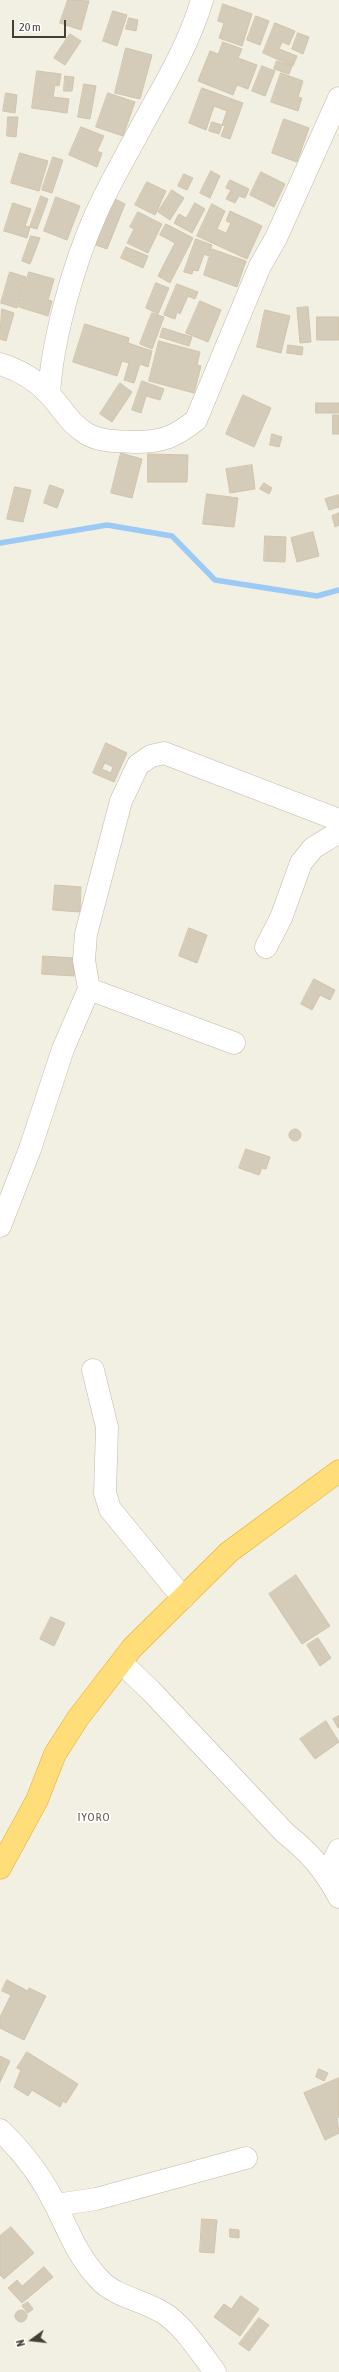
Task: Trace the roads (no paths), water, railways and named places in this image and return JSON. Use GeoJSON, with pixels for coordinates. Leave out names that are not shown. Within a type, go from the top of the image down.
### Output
{"type":"FeatureCollection","features":[{"type":"Feature","properties":{"kind":"highway"},"geometry":{"type":"LineString","coordinates":[[0,1868],[37,1800],[55,1754],[78,1718],[122,1663],[132,1648],[228,1552],[339,1471]]}},
{"type":"Feature","properties":{"kind":"street"},"geometry":{"type":"LineString","coordinates":[[49,394],[51,367],[58,334],[82,251],[94,217],[186,43],[202,0]]}},
{"type":"Feature","properties":{"kind":"street"},"geometry":{"type":"LineString","coordinates":[[0,364],[30,378],[49,394],[68,419],[88,434],[111,441],[164,440],[182,432],[196,420],[257,273],[276,238],[339,98]]}},
{"type":"Feature","properties":{"kind":"street"},"geometry":{"type":"LineString","coordinates":[[0,1226],[25,1164],[63,1049],[89,989],[84,960],[86,934],[121,801],[138,765],[151,756],[164,753],[339,820]]}},
{"type":"Feature","properties":{"kind":"street"},"geometry":{"type":"LineString","coordinates":[[266,947],[281,918],[301,863],[313,848],[339,832]]}},
{"type":"Feature","properties":{"kind":"street"},"geometry":{"type":"LineString","coordinates":[[89,989],[234,1043]]}},
{"type":"Feature","properties":{"kind":"street"},"geometry":{"type":"LineString","coordinates":[[93,1370],[107,1427],[105,1493],[110,1510],[183,1598]]}},
{"type":"Feature","properties":{"kind":"street"},"geometry":{"type":"LineString","coordinates":[[122,1663],[152,1692],[279,1827],[308,1852],[327,1875],[339,1897]]}},
{"type":"Feature","properties":{"kind":"street"},"geometry":{"type":"LineString","coordinates":[[327,1875],[339,1850]]}},
{"type":"Feature","properties":{"kind":"street"},"geometry":{"type":"LineString","coordinates":[[0,2130],[17,2147],[56,2205],[69,2235],[85,2263],[100,2280],[113,2291],[139,2300],[168,2316],[196,2346],[215,2372]]}},
{"type":"Feature","properties":{"kind":"street"},"geometry":{"type":"LineString","coordinates":[[56,2205],[96,2199],[246,2158]]}},
{"type":"Feature","properties":{"kind":"waterway"},"geometry":{"type":"LineString","coordinates":[[0,543],[107,525],[172,536],[215,580],[317,596],[339,590]]}},
{"type":"Feature","properties":{"kind":"district","name":"IYORO"},"geometry":{"type":"Point","coordinates":[94,1817]}}]}
